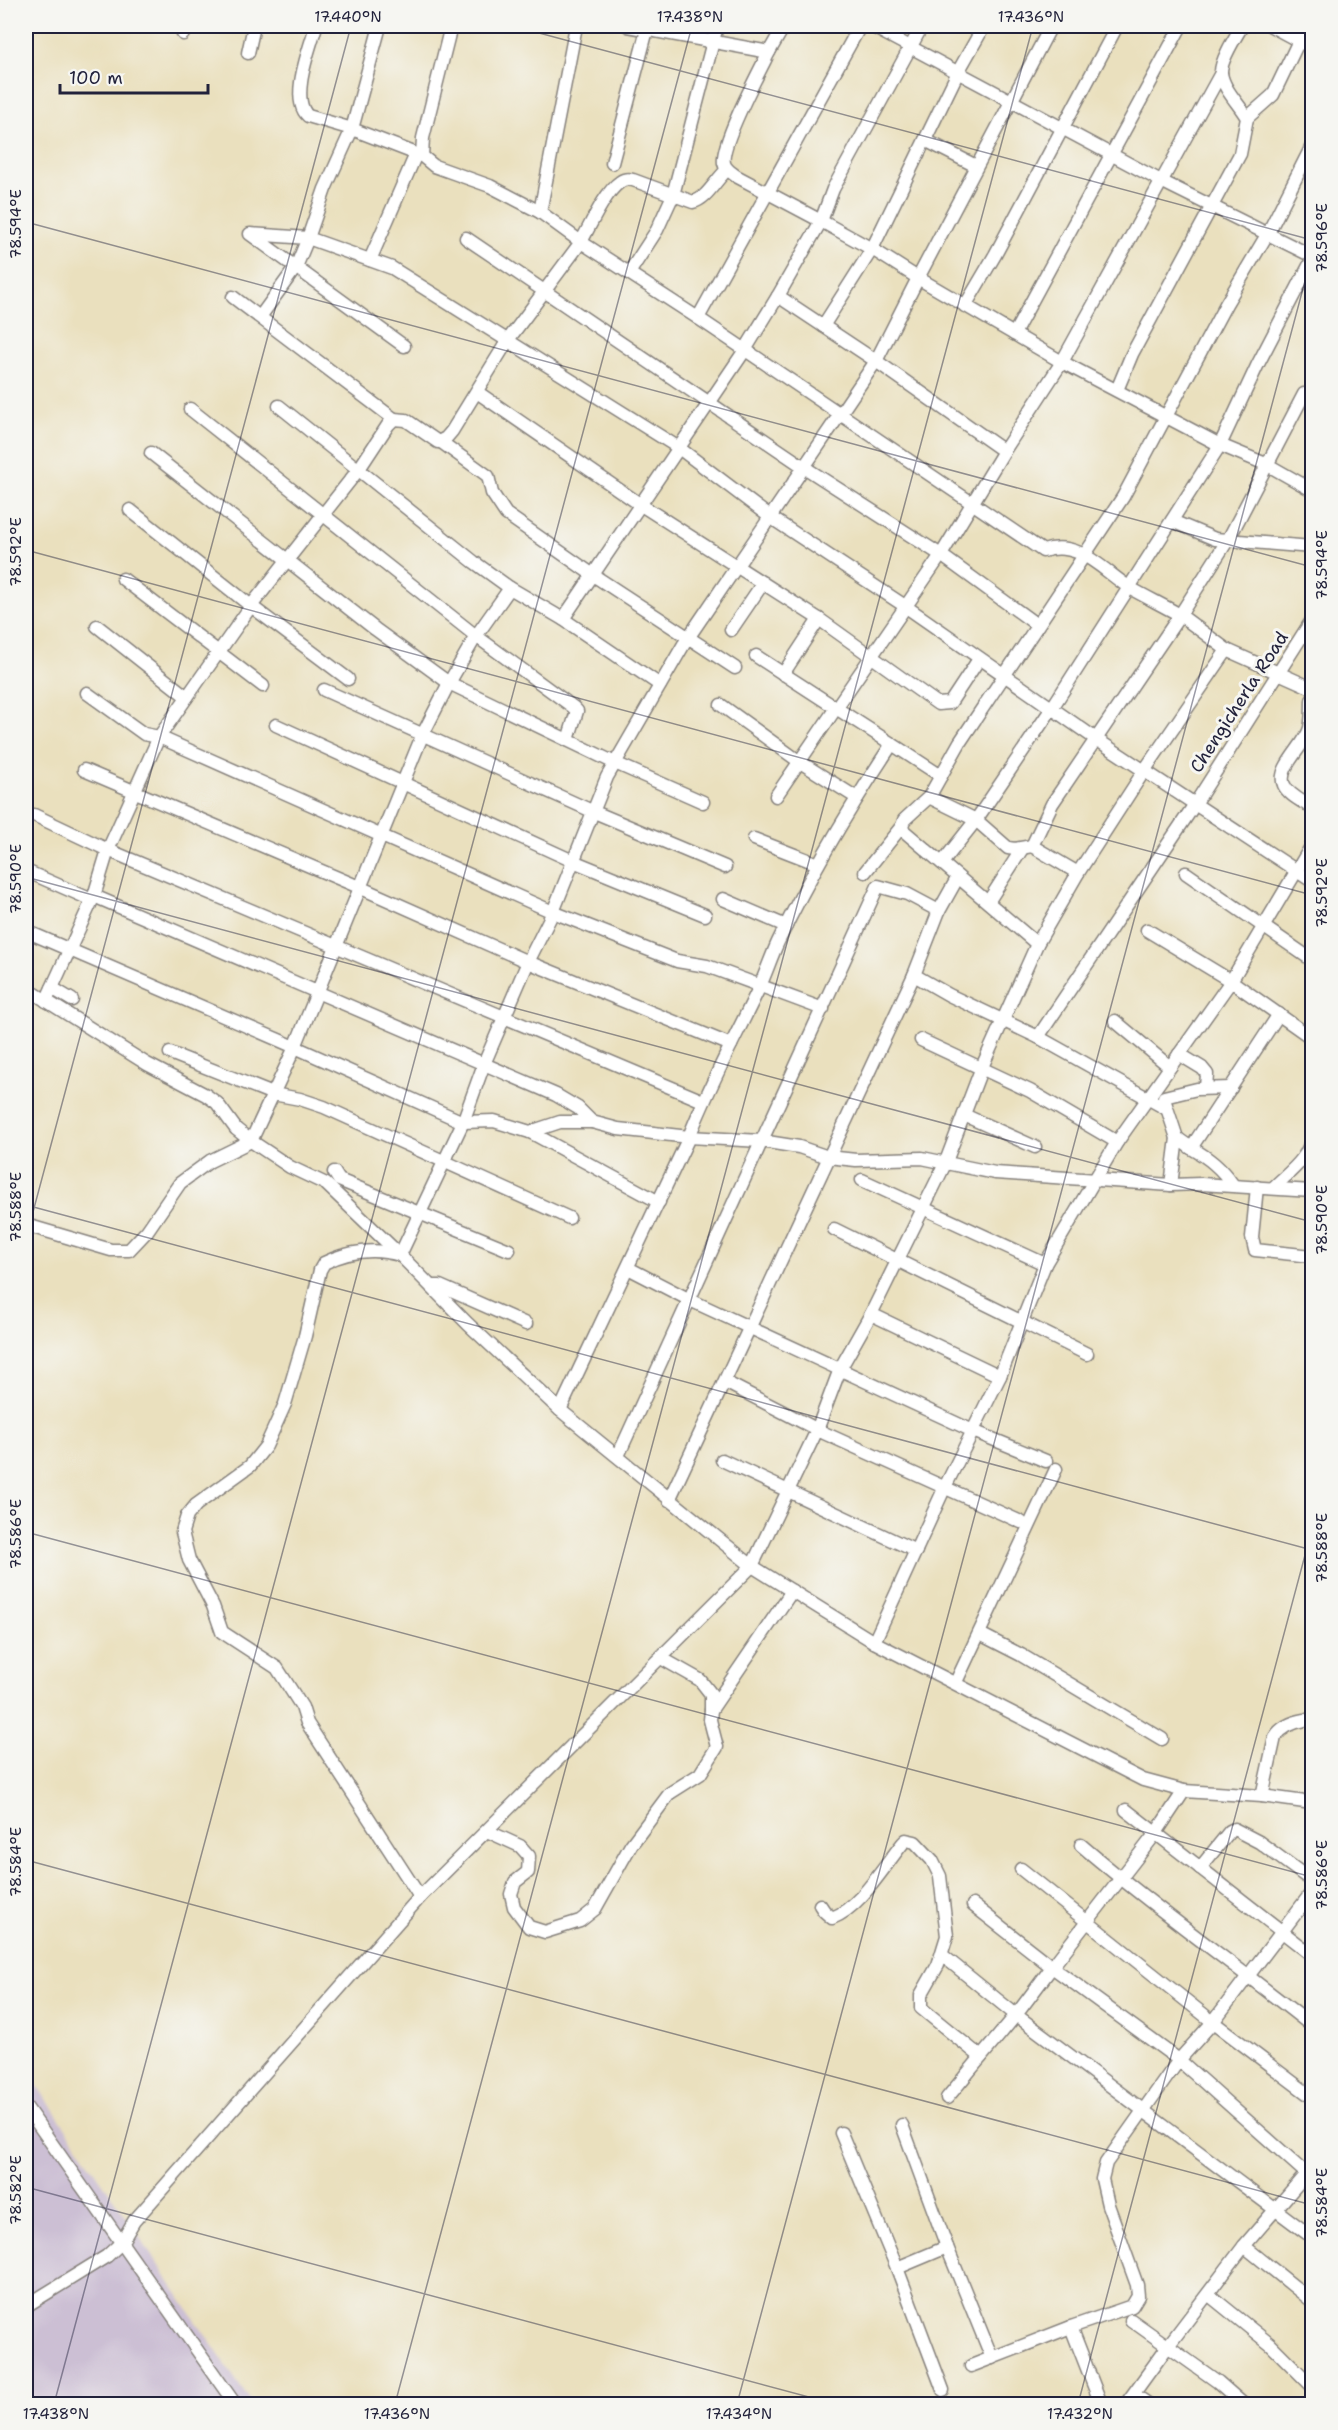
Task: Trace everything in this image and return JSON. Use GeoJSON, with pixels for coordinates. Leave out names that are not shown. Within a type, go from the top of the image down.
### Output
{"type":"FeatureCollection","features":[{"type":"Feature","properties":{"kind":"street"},"geometry":{"type":"LineString","coordinates":[[248,52],[254,26]]}},
{"type":"Feature","properties":{"kind":"street"},"geometry":{"type":"LineString","coordinates":[[316,26],[302,81],[300,103],[308,116],[352,129],[419,155],[434,166],[490,186],[540,212],[581,242],[746,350],[1043,551],[1055,547],[1068,548],[1085,555],[1130,587],[1180,615],[1227,650],[1312,688]]}},
{"type":"Feature","properties":{"kind":"street"},"geometry":{"type":"LineString","coordinates":[[260,317],[296,267],[308,238],[352,129],[380,26]]}},
{"type":"Feature","properties":{"kind":"street"},"geometry":{"type":"LineString","coordinates":[[370,260],[419,155],[451,26]]}},
{"type":"Feature","properties":{"kind":"street"},"geometry":{"type":"LineString","coordinates":[[540,212],[576,26]]}},
{"type":"Feature","properties":{"kind":"street"},"geometry":{"type":"LineString","coordinates":[[628,26],[648,27],[769,52]]}},
{"type":"Feature","properties":{"kind":"street"},"geometry":{"type":"LineString","coordinates":[[629,273],[657,230],[673,195],[717,26]]}},
{"type":"Feature","properties":{"kind":"street"},"geometry":{"type":"LineString","coordinates":[[784,26],[769,52],[728,140],[724,154],[727,170],[872,249],[1062,362],[1165,418],[1268,465],[1312,490]]}},
{"type":"Feature","properties":{"kind":"street"},"geometry":{"type":"LineString","coordinates":[[698,318],[860,26]]}},
{"type":"Feature","properties":{"kind":"street"},"geometry":{"type":"LineString","coordinates":[[871,26],[1161,181],[1268,233],[1312,258],[1220,445],[1052,708],[976,820],[942,863]]}},
{"type":"Feature","properties":{"kind":"street"},"geometry":{"type":"LineString","coordinates":[[563,619],[746,350],[821,221],[833,189],[922,26]]}},
{"type":"Feature","properties":{"kind":"street"},"geometry":{"type":"LineString","coordinates":[[823,326],[872,249],[958,72],[984,26]]}},
{"type":"Feature","properties":{"kind":"street"},"geometry":{"type":"LineString","coordinates":[[400,1255],[443,1160],[463,1122],[484,1064],[528,962],[553,912],[592,811],[615,763],[688,638],[876,361],[1051,26]]}},
{"type":"Feature","properties":{"kind":"street"},"geometry":{"type":"LineString","coordinates":[[965,306],[995,255],[1116,26]]}},
{"type":"Feature","properties":{"kind":"street"},"geometry":{"type":"LineString","coordinates":[[1014,334],[1181,26]]}},
{"type":"Feature","properties":{"kind":"street"},"geometry":{"type":"LineString","coordinates":[[776,796],[941,555],[972,502],[1062,362],[1221,74],[1222,65],[1242,26]]}},
{"type":"Feature","properties":{"kind":"street"},"geometry":{"type":"LineString","coordinates":[[1271,26],[1312,48]]}},
{"type":"Feature","properties":{"kind":"street"},"geometry":{"type":"LineString","coordinates":[[1117,390],[1132,354],[1240,154],[1247,118],[1273,94],[1306,26]]}},
{"type":"Feature","properties":{"kind":"street"},"geometry":{"type":"LineString","coordinates":[[612,163],[648,27]]}},
{"type":"Feature","properties":{"kind":"street"},"geometry":{"type":"LineString","coordinates":[[1221,74],[1227,88],[1247,118]]}},
{"type":"Feature","properties":{"kind":"street"},"geometry":{"type":"LineString","coordinates":[[926,140],[976,166]]}},
{"type":"Feature","properties":{"kind":"street"},"geometry":{"type":"LineString","coordinates":[[865,872],[902,826],[904,820],[929,797],[960,742],[1123,497],[1226,304],[1268,233],[1312,146]]}},
{"type":"Feature","properties":{"kind":"street"},"geometry":{"type":"LineString","coordinates":[[441,442],[452,431],[508,340],[581,242],[611,191],[620,182],[627,179],[633,180],[689,201],[697,201],[727,170]]}},
{"type":"Feature","properties":{"kind":"street"},"geometry":{"type":"LineString","coordinates":[[404,346],[250,234],[308,238],[392,268],[679,448],[770,517],[905,606],[1096,739],[1312,881]]}},
{"type":"Feature","properties":{"kind":"street"},"geometry":{"type":"LineString","coordinates":[[466,238],[804,468],[941,555],[1038,625]]}},
{"type":"Feature","properties":{"kind":"street"},"geometry":{"type":"LineString","coordinates":[[778,296],[876,361],[1004,451]]}},
{"type":"Feature","properties":{"kind":"street"},"geometry":{"type":"LineString","coordinates":[[233,297],[394,419],[406,420],[488,476],[492,493],[506,514],[593,575],[735,668]]}},
{"type":"Feature","properties":{"kind":"street"},"geometry":{"type":"LineString","coordinates":[[477,392],[641,505],[819,619],[935,702],[943,705],[950,703],[979,659]]}},
{"type":"Feature","properties":{"kind":"street"},"geometry":{"type":"LineString","coordinates":[[988,903],[1229,538],[1304,394]]}},
{"type":"Feature","properties":{"kind":"street"},"geometry":{"type":"LineString","coordinates":[[279,406],[510,588],[563,619],[660,685]]}},
{"type":"Feature","properties":{"kind":"street"},"geometry":{"type":"LineString","coordinates":[[190,409],[477,636],[577,711],[568,740]]}},
{"type":"Feature","properties":{"kind":"street"},"geometry":{"type":"LineString","coordinates":[[46,1001],[93,898],[108,850],[159,737],[250,606],[359,469],[394,419]]}},
{"type":"Feature","properties":{"kind":"street"},"geometry":{"type":"LineString","coordinates":[[151,453],[287,561],[448,683],[615,763],[704,802]]}},
{"type":"Feature","properties":{"kind":"street"},"geometry":{"type":"LineString","coordinates":[[130,510],[250,606],[348,679]]}},
{"type":"Feature","properties":{"kind":"street"},"geometry":{"type":"LineString","coordinates":[[1172,521],[1215,539],[1229,538],[1312,547]]}},
{"type":"Feature","properties":{"kind":"street"},"geometry":{"type":"LineString","coordinates":[[123,579],[263,686]]}},
{"type":"Feature","properties":{"kind":"street"},"geometry":{"type":"LineString","coordinates":[[731,630],[763,583]]}},
{"type":"Feature","properties":{"kind":"street"},"geometry":{"type":"LineString","coordinates":[[26,1225],[111,1250],[129,1250],[147,1231],[180,1183],[210,1161],[251,1141],[295,1047],[334,946],[383,835],[422,736],[448,683],[510,588]]}},
{"type":"Feature","properties":{"kind":"street"},"geometry":{"type":"LineString","coordinates":[[783,674],[819,619]]}},
{"type":"Feature","properties":{"kind":"street","name":"Chengicherla Road"},"geometry":{"type":"LineString","coordinates":[[1038,1037],[1195,804],[1311,623]]}},
{"type":"Feature","properties":{"kind":"street"},"geometry":{"type":"LineString","coordinates":[[97,626],[187,697]]}},
{"type":"Feature","properties":{"kind":"street"},"geometry":{"type":"LineString","coordinates":[[26,2306],[107,2256],[121,2243],[134,2221],[420,1897],[752,1566],[817,1430],[840,1370],[872,1314],[945,1164],[982,1067],[1037,944],[1078,873],[1227,650]]}},
{"type":"Feature","properties":{"kind":"street"},"geometry":{"type":"LineString","coordinates":[[756,656],[940,776]]}},
{"type":"Feature","properties":{"kind":"street"},"geometry":{"type":"LineString","coordinates":[[324,690],[422,736],[725,867]]}},
{"type":"Feature","properties":{"kind":"street"},"geometry":{"type":"LineString","coordinates":[[87,693],[144,734],[159,737],[553,912],[676,961],[707,966],[761,984],[823,1009]]}},
{"type":"Feature","properties":{"kind":"street"},"geometry":{"type":"LineString","coordinates":[[1312,700],[1310,728],[1287,765],[1283,783],[1288,791],[1312,808]]}},
{"type":"Feature","properties":{"kind":"street"},"geometry":{"type":"LineString","coordinates":[[721,705],[800,762],[858,798]]}},
{"type":"Feature","properties":{"kind":"street"},"geometry":{"type":"LineString","coordinates":[[276,725],[573,861],[705,915]]}},
{"type":"Feature","properties":{"kind":"street"},"geometry":{"type":"LineString","coordinates":[[560,1410],[659,1202],[703,1101],[761,984],[786,926],[818,864],[892,744]]}},
{"type":"Feature","properties":{"kind":"street"},"geometry":{"type":"LineString","coordinates":[[84,770],[528,962],[731,1045]]}},
{"type":"Feature","properties":{"kind":"street"},"geometry":{"type":"LineString","coordinates":[[929,797],[976,820],[1001,844],[1015,849],[1027,847],[1078,873]]}},
{"type":"Feature","properties":{"kind":"street"},"geometry":{"type":"LineString","coordinates":[[34,815],[108,850],[703,1101]]}},
{"type":"Feature","properties":{"kind":"street"},"geometry":{"type":"LineString","coordinates":[[902,826],[904,831],[1037,944]]}},
{"type":"Feature","properties":{"kind":"street"},"geometry":{"type":"LineString","coordinates":[[754,839],[818,864]]}},
{"type":"Feature","properties":{"kind":"street"},"geometry":{"type":"LineString","coordinates":[[874,1642],[944,1489],[1000,1376],[1045,1264],[1092,1180],[1231,981],[1312,845]]}},
{"type":"Feature","properties":{"kind":"street"},"geometry":{"type":"LineString","coordinates":[[26,871],[317,992],[556,1095],[578,1108],[592,1122]]}},
{"type":"Feature","properties":{"kind":"street"},"geometry":{"type":"LineString","coordinates":[[1186,873],[1312,960]]}},
{"type":"Feature","properties":{"kind":"street"},"geometry":{"type":"LineString","coordinates":[[669,1500],[914,975],[939,910],[958,877]]}},
{"type":"Feature","properties":{"kind":"street"},"geometry":{"type":"LineString","coordinates":[[618,1456],[878,886],[907,894],[939,910]]}},
{"type":"Feature","properties":{"kind":"street"},"geometry":{"type":"LineString","coordinates":[[723,899],[786,926]]}},
{"type":"Feature","properties":{"kind":"street"},"geometry":{"type":"LineString","coordinates":[[1147,930],[1231,981],[1312,1038]]}},
{"type":"Feature","properties":{"kind":"street"},"geometry":{"type":"LineString","coordinates":[[26,932],[463,1122],[495,1120],[530,1132],[659,1202]]}},
{"type":"Feature","properties":{"kind":"street"},"geometry":{"type":"LineString","coordinates":[[914,975],[1038,1037],[1147,1100],[1165,1103],[1206,1088],[1231,1088]]}},
{"type":"Feature","properties":{"kind":"street"},"geometry":{"type":"LineString","coordinates":[[26,988],[147,1064],[206,1095],[217,1103],[236,1129],[251,1141],[290,1167],[326,1185],[560,1410],[752,1566],[874,1642],[956,1682],[1143,1780],[1184,1791],[1262,1796],[1312,1803]]}},
{"type":"Feature","properties":{"kind":"street"},"geometry":{"type":"LineString","coordinates":[[52,988],[72,1000]]}},
{"type":"Feature","properties":{"kind":"street"},"geometry":{"type":"LineString","coordinates":[[1191,1148],[1279,1014]]}},
{"type":"Feature","properties":{"kind":"street"},"geometry":{"type":"LineString","coordinates":[[1115,1021],[1170,1067]]}},
{"type":"Feature","properties":{"kind":"street"},"geometry":{"type":"LineString","coordinates":[[921,1040],[1030,1091],[1117,1142]]}},
{"type":"Feature","properties":{"kind":"street"},"geometry":{"type":"LineString","coordinates":[[170,1053],[273,1094],[300,1099],[324,1107],[569,1218]]}},
{"type":"Feature","properties":{"kind":"street"},"geometry":{"type":"LineString","coordinates":[[1179,1054],[1208,1074],[1206,1088]]}},
{"type":"Feature","properties":{"kind":"street"},"geometry":{"type":"LineString","coordinates":[[1160,1081],[1177,1138],[1171,1185]]}},
{"type":"Feature","properties":{"kind":"street"},"geometry":{"type":"LineString","coordinates":[[964,1115],[1035,1147]]}},
{"type":"Feature","properties":{"kind":"street"},"geometry":{"type":"LineString","coordinates":[[530,1132],[560,1122],[592,1122],[618,1129],[761,1142],[799,1148],[828,1157],[856,1160],[922,1158],[995,1173],[1171,1185],[1233,1185],[1312,1191]]}},
{"type":"Feature","properties":{"kind":"street"},"geometry":{"type":"LineString","coordinates":[[1274,1187],[1305,1157],[1311,1147],[1312,1136]]}},
{"type":"Feature","properties":{"kind":"street"},"geometry":{"type":"LineString","coordinates":[[1177,1138],[1223,1170],[1233,1185]]}},
{"type":"Feature","properties":{"kind":"street"},"geometry":{"type":"LineString","coordinates":[[334,1172],[339,1180],[510,1250]]}},
{"type":"Feature","properties":{"kind":"street"},"geometry":{"type":"LineString","coordinates":[[862,1180],[1045,1264]]}},
{"type":"Feature","properties":{"kind":"street"},"geometry":{"type":"LineString","coordinates":[[1257,1187],[1252,1237],[1256,1250],[1312,1256]]}},
{"type":"Feature","properties":{"kind":"street"},"geometry":{"type":"LineString","coordinates":[[834,1229],[1087,1354]]}},
{"type":"Feature","properties":{"kind":"street"},"geometry":{"type":"LineString","coordinates":[[400,1255],[380,1250],[363,1251],[333,1258],[324,1263],[320,1270],[305,1336],[285,1404],[266,1446],[250,1466],[196,1505],[187,1516],[182,1532],[189,1560],[213,1606],[222,1632],[277,1668],[302,1707],[307,1723],[420,1897]]}},
{"type":"Feature","properties":{"kind":"street"},"geometry":{"type":"LineString","coordinates":[[628,1268],[690,1300],[840,1370],[1051,1465],[980,1634],[956,1682]]}},
{"type":"Feature","properties":{"kind":"street"},"geometry":{"type":"LineString","coordinates":[[431,1286],[440,1286],[526,1324]]}},
{"type":"Feature","properties":{"kind":"street"},"geometry":{"type":"LineString","coordinates":[[872,1314],[1000,1376]]}},
{"type":"Feature","properties":{"kind":"street"},"geometry":{"type":"LineString","coordinates":[[725,1382],[817,1430],[1021,1522]]}},
{"type":"Feature","properties":{"kind":"street"},"geometry":{"type":"LineString","coordinates":[[722,1460],[916,1551]]}},
{"type":"Feature","properties":{"kind":"street"},"geometry":{"type":"LineString","coordinates":[[711,1710],[792,1591]]}},
{"type":"Feature","properties":{"kind":"street"},"geometry":{"type":"LineString","coordinates":[[980,1634],[1021,1655],[1162,1739]]}},
{"type":"Feature","properties":{"kind":"street"},"geometry":{"type":"LineString","coordinates":[[487,1831],[520,1846],[529,1856],[528,1872],[515,1882],[511,1894],[514,1907],[529,1927],[545,1932],[580,1921],[595,1909],[631,1845],[670,1793],[700,1774],[717,1747],[710,1720],[711,1694],[700,1680],[660,1658]]}},
{"type":"Feature","properties":{"kind":"street"},"geometry":{"type":"LineString","coordinates":[[1262,1796],[1275,1737],[1279,1730],[1293,1722],[1305,1720]]}},
{"type":"Feature","properties":{"kind":"street"},"geometry":{"type":"LineString","coordinates":[[947,2098],[1016,2015],[1156,1833],[1184,1791]]}},
{"type":"Feature","properties":{"kind":"street"},"geometry":{"type":"LineString","coordinates":[[1126,1810],[1312,1955]]}},
{"type":"Feature","properties":{"kind":"street"},"geometry":{"type":"LineString","coordinates":[[1200,1868],[1234,1829],[1259,1842],[1312,1881]]}},
{"type":"Feature","properties":{"kind":"street"},"geometry":{"type":"LineString","coordinates":[[820,1905],[832,1918],[838,1916],[862,1896],[906,1840],[915,1842],[932,1860],[940,1876],[947,1936],[942,1955],[921,1995],[921,2008],[981,2057]]}},
{"type":"Feature","properties":{"kind":"street"},"geometry":{"type":"LineString","coordinates":[[1081,1845],[1120,1879],[1248,1974],[1312,2026]]}},
{"type":"Feature","properties":{"kind":"street"},"geometry":{"type":"LineString","coordinates":[[1021,1869],[1213,2022],[1312,2097]]}},
{"type":"Feature","properties":{"kind":"street"},"geometry":{"type":"LineString","coordinates":[[971,2366],[1132,2306],[1138,2296],[1137,2285],[1108,2205],[1102,2179],[1107,2163],[1179,2060],[1213,2022],[1312,1892]]}},
{"type":"Feature","properties":{"kind":"street"},"geometry":{"type":"LineString","coordinates":[[973,1905],[1052,1967],[1179,2060],[1310,2171],[1244,2246],[1168,2346],[1135,2395],[1126,2404]]}},
{"type":"Feature","properties":{"kind":"street"},"geometry":{"type":"LineString","coordinates":[[942,1955],[1016,2015],[1312,2237]]}},
{"type":"Feature","properties":{"kind":"street"},"geometry":{"type":"LineString","coordinates":[[26,2107],[235,2404]]}},
{"type":"Feature","properties":{"kind":"street"},"geometry":{"type":"LineString","coordinates":[[902,2125],[947,2247],[992,2358]]}},
{"type":"Feature","properties":{"kind":"street"},"geometry":{"type":"LineString","coordinates":[[842,2133],[897,2268],[943,2390]]}},
{"type":"Feature","properties":{"kind":"street"},"geometry":{"type":"LineString","coordinates":[[1244,2246],[1312,2301]]}},
{"type":"Feature","properties":{"kind":"street"},"geometry":{"type":"LineString","coordinates":[[897,2268],[947,2247]]}},
{"type":"Feature","properties":{"kind":"street"},"geometry":{"type":"LineString","coordinates":[[1208,2294],[1270,2345],[1312,2386]]}},
{"type":"Feature","properties":{"kind":"street"},"geometry":{"type":"LineString","coordinates":[[1131,2320],[1218,2382],[1244,2404]]}},
{"type":"Feature","properties":{"kind":"street"},"geometry":{"type":"LineString","coordinates":[[1071,2327],[1101,2404]]}},
{"type":"Feature","properties":{"kind":"street"},"geometry":{"type":"LineString","coordinates":[[1135,2395],[1148,2404]]}},
{"type":"Feature","properties":{"kind":"shaded area"},"geometry":{"type":"Polygon","coordinates":[[[26,2069],[252,2404],[26,2404],[26,2069]]]}}]}
